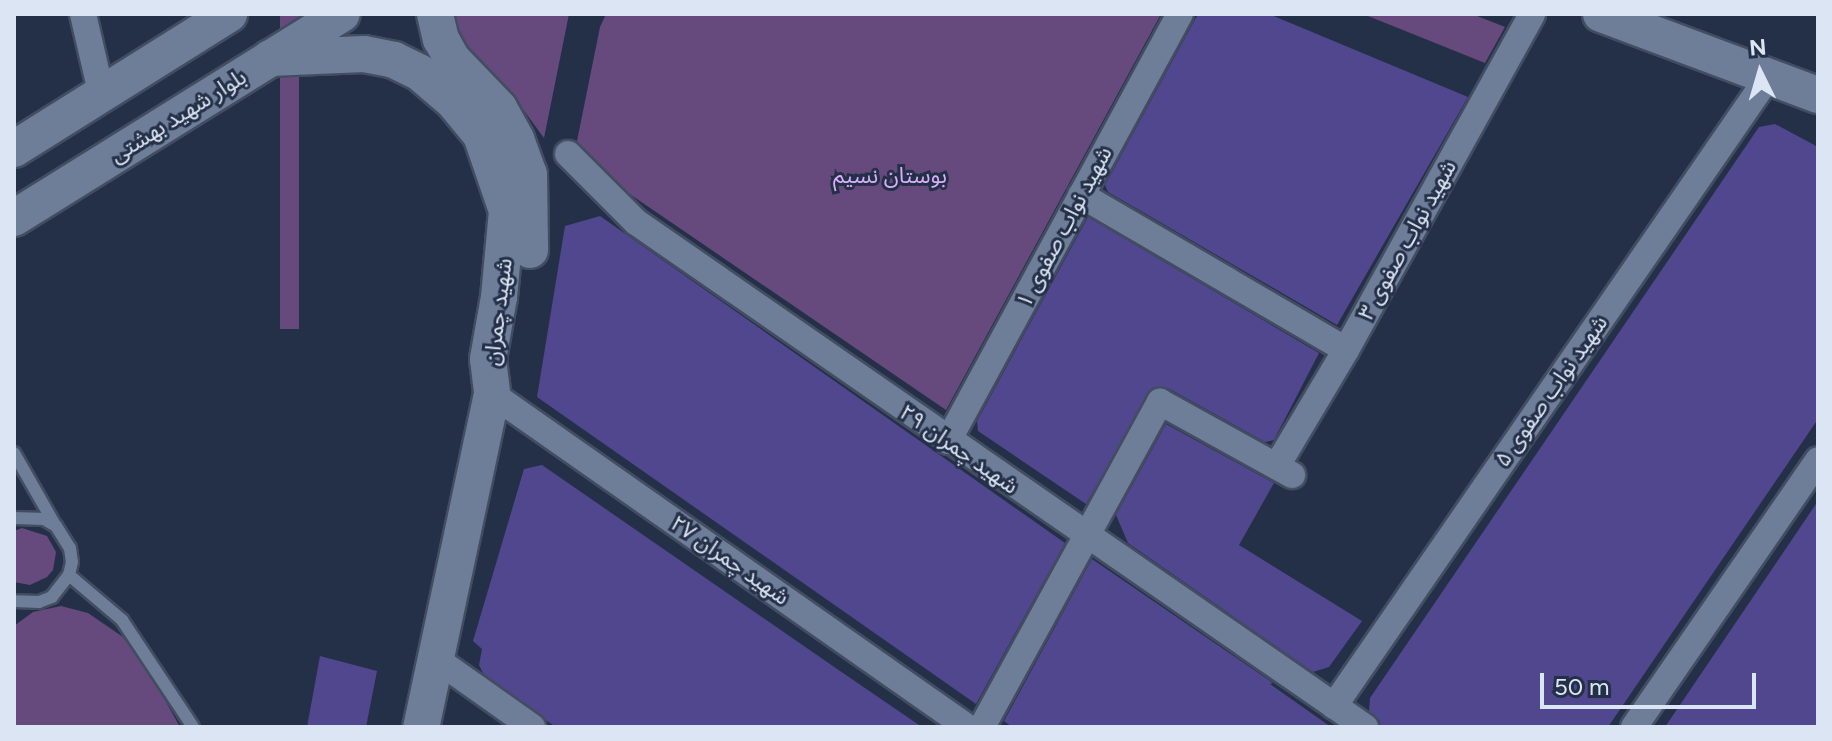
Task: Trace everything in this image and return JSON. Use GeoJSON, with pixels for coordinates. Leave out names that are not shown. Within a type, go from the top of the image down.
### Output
{"type":"FeatureCollection","features":[{"type":"Feature","properties":{"kind":"street"},"geometry":{"type":"LineString","coordinates":[[83,14],[102,96]]}},
{"type":"Feature","properties":{"kind":"street"},"geometry":{"type":"LineString","coordinates":[[14,149],[229,14]]}},
{"type":"Feature","properties":{"kind":"street","name":"بلوار شهید بهشتی"},"geometry":{"type":"LineString","coordinates":[[14,218],[342,14]]}},
{"type":"Feature","properties":{"kind":"street"},"geometry":{"type":"LineString","coordinates":[[435,14],[441,39],[452,59],[499,108],[529,174],[530,248],[523,292],[507,367],[492,394]]}},
{"type":"Feature","properties":{"kind":"street","name":"شهید نواب صفوی ۱"},"geometry":{"type":"LineString","coordinates":[[948,441],[1180,14]]}},
{"type":"Feature","properties":{"kind":"street","name":"شهید نواب صفوی ۳"},"geometry":{"type":"LineString","coordinates":[[1088,538],[1160,402],[1285,470],[1346,350],[1532,14]]}},
{"type":"Feature","properties":{"kind":"street"},"geometry":{"type":"LineString","coordinates":[[1601,14],[1818,95]]}},
{"type":"Feature","properties":{"kind":"street","name":"شهید چمران"},"geometry":{"type":"LineString","coordinates":[[270,58],[364,54],[394,60],[419,72],[453,101],[481,135],[507,211],[499,297],[488,359],[492,394],[421,727]]}},
{"type":"Feature","properties":{"kind":"street","name":"شهید نواب صفوی ۵"},"geometry":{"type":"LineString","coordinates":[[1334,706],[1769,76]]}},
{"type":"Feature","properties":{"kind":"street","name":"شهید چمران ۲۹"},"geometry":{"type":"LineString","coordinates":[[568,154],[636,222],[1365,727]]}},
{"type":"Feature","properties":{"kind":"street"},"geometry":{"type":"LineString","coordinates":[[1081,195],[1346,350]]}},
{"type":"Feature","properties":{"kind":"street","name":"شهید چمران ۲۷"},"geometry":{"type":"LineString","coordinates":[[492,394],[967,727]]}},
{"type":"Feature","properties":{"kind":"street"},"geometry":{"type":"LineString","coordinates":[[1634,727],[1818,460]]}},
{"type":"Feature","properties":{"kind":"street"},"geometry":{"type":"LineString","coordinates":[[982,727],[1088,538]]}},
{"type":"Feature","properties":{"kind":"street"},"geometry":{"type":"LineString","coordinates":[[436,659],[532,727]]}},
{"type":"Feature","properties":{"kind":"lane"},"geometry":{"type":"LineString","coordinates":[[14,453],[70,548],[69,575],[52,597],[16,605]]}},
{"type":"Feature","properties":{"kind":"lane"},"geometry":{"type":"LineString","coordinates":[[14,518],[44,519],[56,526]]}},
{"type":"Feature","properties":{"kind":"lane"},"geometry":{"type":"LineString","coordinates":[[69,575],[122,620],[193,727]]}},
{"type":"Feature","properties":{"kind":"green space"},"geometry":{"type":"Polygon","coordinates":[[[280,14],[299,14],[299,329],[280,329],[280,14]]]}},
{"type":"Feature","properties":{"kind":"green space"},"geometry":{"type":"Polygon","coordinates":[[[445,14],[569,14],[544,138],[522,108],[470,60],[445,14]]]}},
{"type":"Feature","properties":{"kind":"green space","name":"بوستان نسیم"},"geometry":{"type":"Polygon","coordinates":[[[606,14],[1161,14],[946,410],[574,156],[600,27],[606,14]]]}},
{"type":"Feature","properties":{"kind":"green space"},"geometry":{"type":"Polygon","coordinates":[[[1363,14],[1472,14],[1505,27],[1485,63],[1363,14]]]}},
{"type":"Feature","properties":{"kind":"green space"},"geometry":{"type":"Polygon","coordinates":[[[22,528],[47,536],[56,552],[53,570],[47,577],[30,585],[14,582],[14,531],[22,528]]]}},
{"type":"Feature","properties":{"kind":"green space"},"geometry":{"type":"Polygon","coordinates":[[[61,606],[88,613],[123,637],[156,684],[180,727],[14,727],[14,626],[33,612],[61,606]]]}},
{"type":"Feature","properties":{"kind":"building"},"geometry":{"type":"Polygon","coordinates":[[[1198,14],[1269,14],[1468,97],[1337,325],[1108,192],[1105,185],[1198,14]]]}},
{"type":"Feature","properties":{"kind":"building"},"geometry":{"type":"Polygon","coordinates":[[[1775,124],[1818,147],[1818,419],[1608,727],[1381,727],[1379,720],[1369,711],[1370,698],[1759,127],[1775,124]]]}},
{"type":"Feature","properties":{"kind":"building"},"geometry":{"type":"Polygon","coordinates":[[[600,216],[1065,543],[976,704],[537,397],[565,226],[600,216]]]}},
{"type":"Feature","properties":{"kind":"building"},"geometry":{"type":"Polygon","coordinates":[[[1088,217],[1319,353],[1274,440],[1265,442],[1168,388],[1152,388],[1086,504],[978,431],[977,421],[1088,217]]]}},
{"type":"Feature","properties":{"kind":"building"},"geometry":{"type":"Polygon","coordinates":[[[1166,424],[1274,483],[1239,545],[1362,621],[1329,667],[1313,672],[1128,543],[1116,515],[1166,424]]]}},
{"type":"Feature","properties":{"kind":"building"},"geometry":{"type":"Polygon","coordinates":[[[542,465],[922,727],[556,727],[547,721],[483,673],[479,665],[482,649],[473,641],[524,469],[542,465]]]}},
{"type":"Feature","properties":{"kind":"building"},"geometry":{"type":"Polygon","coordinates":[[[1818,501],[1818,727],[1665,727],[1768,575],[1818,501]]]}},
{"type":"Feature","properties":{"kind":"building"},"geometry":{"type":"Polygon","coordinates":[[[1092,559],[1273,683],[1270,684],[1331,727],[1012,727],[1004,721],[1092,559]]]}},
{"type":"Feature","properties":{"kind":"building"},"geometry":{"type":"Polygon","coordinates":[[[320,656],[377,671],[366,727],[307,727],[320,656]]]}}]}
